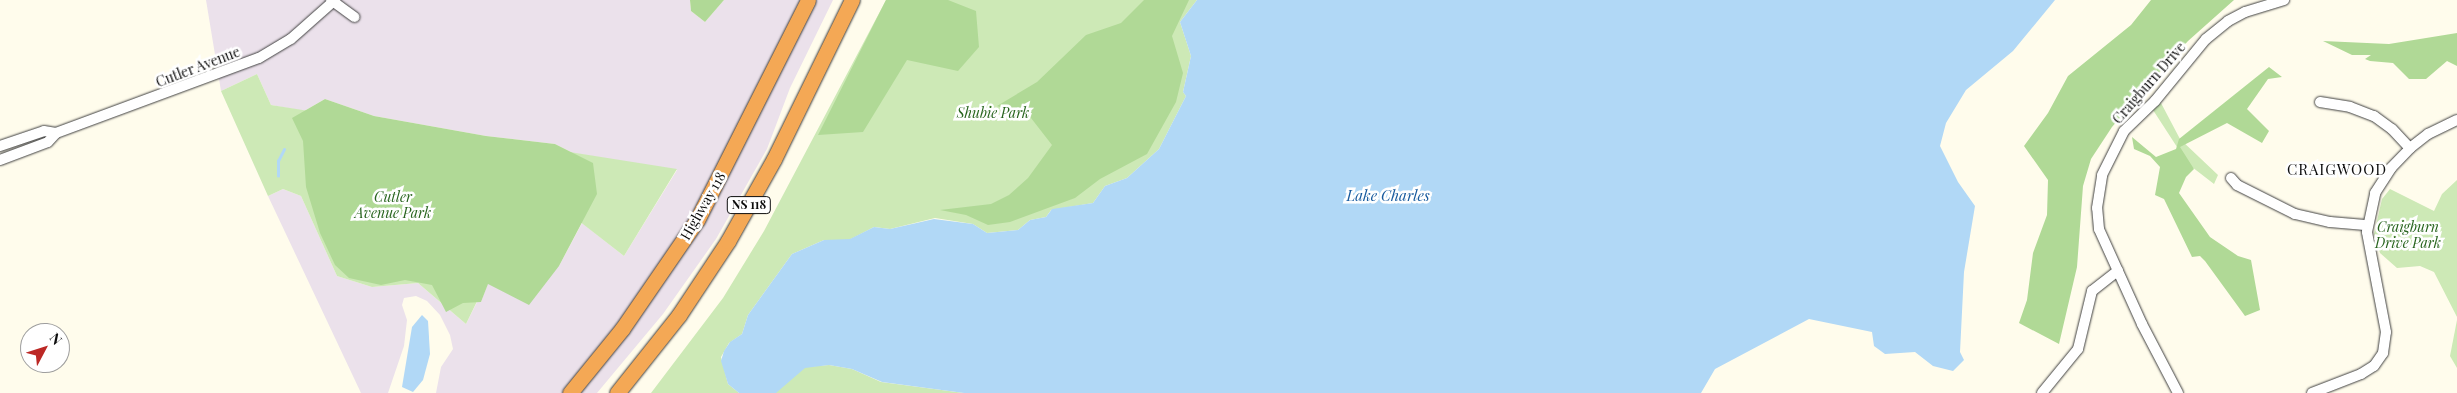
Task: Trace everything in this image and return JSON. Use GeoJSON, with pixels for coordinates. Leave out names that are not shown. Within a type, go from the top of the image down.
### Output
{"type":"FeatureCollection","features":[{"type":"Feature","properties":{"kind":"highway","name":"Highway 118"},"geometry":{"type":"LineString","coordinates":[[570,393],[651,290],[696,220],[808,0]]}},
{"type":"Feature","properties":{"kind":"highway","name":"NS 118"},"geometry":{"type":"LineString","coordinates":[[617,393],[679,314],[728,241],[774,159],[852,0]]}},
{"type":"Feature","properties":{"kind":"highway"},"geometry":{"type":"LineString","coordinates":[[563,393],[596,362]]}},
{"type":"Feature","properties":{"kind":"street"},"geometry":{"type":"LineString","coordinates":[[333,0],[354,17]]}},
{"type":"Feature","properties":{"kind":"street","name":"Cutler Avenue"},"geometry":{"type":"LineString","coordinates":[[0,160],[48,142],[56,133],[259,58],[298,34],[333,0]]}},
{"type":"Feature","properties":{"kind":"street","name":"Craigburn Drive"},"geometry":{"type":"LineString","coordinates":[[2178,393],[2118,271],[2096,219],[2102,175],[2116,143],[2206,39],[2228,21],[2284,0]]}},
{"type":"Feature","properties":{"kind":"street"},"geometry":{"type":"LineString","coordinates":[[2320,102],[2350,107],[2374,116],[2392,129],[2410,148]]}},
{"type":"Feature","properties":{"kind":"street"},"geometry":{"type":"LineString","coordinates":[[2312,393],[2369,370],[2385,347],[2386,332],[2368,244],[2368,225],[2375,193],[2390,168],[2410,148],[2428,134],[2457,120]]}},
{"type":"Feature","properties":{"kind":"street","name":"Cutler Avenue"},"geometry":{"type":"LineString","coordinates":[[0,146],[44,131],[56,133]]}},
{"type":"Feature","properties":{"kind":"street"},"geometry":{"type":"LineString","coordinates":[[2231,178],[2237,185],[2295,214],[2330,222],[2368,225]]}},
{"type":"Feature","properties":{"kind":"street"},"geometry":{"type":"LineString","coordinates":[[2042,393],[2078,349],[2092,291],[2118,271]]}},
{"type":"Feature","properties":{"kind":"shaded area"},"geometry":{"type":"Polygon","coordinates":[[[206,0],[690,0],[691,11],[705,22],[724,0],[833,0],[790,88],[767,149],[716,239],[663,314],[597,393],[436,393],[441,367],[453,349],[450,335],[440,315],[427,301],[416,296],[404,298],[402,305],[407,320],[404,346],[388,393],[361,393],[268,196],[283,189],[301,196],[337,276],[372,287],[418,283],[466,324],[477,302],[481,302],[488,283],[559,266],[582,223],[624,256],[677,170],[573,153],[555,144],[486,136],[374,116],[325,99],[304,111],[271,105],[257,74],[221,91],[206,0]]]}},
{"type":"Feature","properties":{"kind":"green space"},"geometry":{"type":"Polygon","coordinates":[[[690,0],[724,0],[705,22],[691,11],[690,0]]]}},
{"type":"Feature","properties":{"kind":"green space","name":"Shubie Park"},"geometry":{"type":"Polygon","coordinates":[[[886,0],[1197,0],[1180,22],[1191,56],[1183,92],[1186,96],[1159,149],[1127,178],[1105,186],[1093,203],[1051,210],[1046,217],[1030,220],[1018,230],[987,233],[973,224],[935,218],[890,229],[874,227],[849,240],[824,240],[792,254],[748,315],[742,334],[729,343],[721,357],[728,384],[739,393],[651,393],[723,298],[764,231],[886,0]]]}},
{"type":"Feature","properties":{"kind":"green space"},"geometry":{"type":"Polygon","coordinates":[[[886,0],[948,0],[976,11],[979,47],[958,71],[907,60],[863,132],[818,135],[886,0]]]}},
{"type":"Feature","properties":{"kind":"green space"},"geometry":{"type":"Polygon","coordinates":[[[1144,0],[1189,0],[1172,36],[1183,73],[1176,102],[1147,154],[1100,179],[1075,198],[1010,222],[988,225],[966,215],[940,210],[991,204],[1009,195],[1028,178],[1052,145],[1031,118],[997,106],[1037,82],[1086,35],[1121,23],[1144,0]]]}},
{"type":"Feature","properties":{"kind":"green space"},"geometry":{"type":"Polygon","coordinates":[[[2151,0],[2234,0],[2188,41],[2156,76],[2112,127],[2091,159],[2083,186],[2077,267],[2059,344],[2019,323],[2027,300],[2033,253],[2047,215],[2048,180],[2024,146],[2048,113],[2068,76],[2131,25],[2151,0]]]}},
{"type":"Feature","properties":{"kind":"green space"},"geometry":{"type":"Polygon","coordinates":[[[2457,33],[2457,66],[2447,61],[2426,79],[2409,79],[2393,63],[2370,61],[2365,59],[2371,55],[2352,55],[2323,41],[2389,44],[2457,33]]]}},
{"type":"Feature","properties":{"kind":"green space"},"geometry":{"type":"Polygon","coordinates":[[[2269,67],[2282,77],[2268,79],[2247,109],[2269,131],[2262,143],[2227,123],[2180,147],[2194,169],[2186,177],[2179,193],[2210,237],[2238,256],[2251,260],[2260,310],[2245,316],[2205,261],[2200,256],[2192,257],[2164,199],[2155,195],[2160,167],[2150,156],[2134,149],[2132,137],[2156,157],[2176,149],[2179,139],[2269,67]]]}},
{"type":"Feature","properties":{"kind":"green space","name":"Cutler Avenue Park"},"geometry":{"type":"Polygon","coordinates":[[[257,74],[271,105],[677,169],[624,256],[561,207],[515,223],[466,324],[418,283],[372,287],[337,276],[301,196],[283,189],[268,196],[221,91],[257,74]]]}},
{"type":"Feature","properties":{"kind":"green space","name":"Cutler Avenue Park"},"geometry":{"type":"Polygon","coordinates":[[[325,99],[374,116],[486,136],[555,144],[593,163],[597,194],[559,266],[529,305],[488,284],[481,302],[463,303],[446,312],[432,285],[405,280],[381,285],[349,278],[335,265],[320,233],[306,187],[303,141],[292,118],[325,99]]]}},
{"type":"Feature","properties":{"kind":"green space"},"geometry":{"type":"Polygon","coordinates":[[[2161,103],[2180,139],[2218,175],[2214,184],[2192,167],[2177,147],[2153,110],[2161,103]]]}},
{"type":"Feature","properties":{"kind":"green space","name":"Craigburn Drive Park"},"geometry":{"type":"Polygon","coordinates":[[[2457,180],[2457,317],[2434,272],[2420,266],[2397,268],[2380,253],[2374,234],[2382,199],[2390,189],[2434,211],[2442,194],[2457,180]]]}},
{"type":"Feature","properties":{"kind":"green space"},"geometry":{"type":"Polygon","coordinates":[[[2457,320],[2457,368],[2450,356],[2457,320]]]}},
{"type":"Feature","properties":{"kind":"green space"},"geometry":{"type":"Polygon","coordinates":[[[829,365],[852,369],[881,382],[964,393],[773,393],[805,367],[829,365]]]}},
{"type":"Feature","properties":{"kind":"water","name":"Lake Charles"},"geometry":{"type":"Polygon","coordinates":[[[1197,0],[2055,0],[2013,51],[1966,90],[1946,123],[1940,146],[1958,182],[1975,206],[1964,272],[1960,352],[1964,360],[1953,371],[1933,366],[1915,352],[1885,354],[1874,346],[1872,332],[1809,319],[1715,369],[1701,393],[964,393],[882,382],[852,369],[829,365],[805,368],[776,393],[739,393],[728,384],[721,361],[724,351],[730,342],[742,334],[748,315],[792,254],[824,240],[850,239],[874,227],[890,229],[934,219],[973,224],[987,233],[1018,230],[1030,220],[1046,217],[1052,209],[1093,203],[1105,186],[1127,178],[1159,149],[1186,96],[1183,92],[1191,56],[1180,22],[1197,0]]]}},
{"type":"Feature","properties":{"kind":"water"},"geometry":{"type":"Polygon","coordinates":[[[422,315],[428,321],[430,354],[423,380],[413,392],[402,387],[412,327],[422,315]]]}},
{"type":"Feature","properties":{"kind":"waterway"},"geometry":{"type":"LineString","coordinates":[[278,176],[278,161],[284,149]]}},
{"type":"Feature","properties":{"kind":"district","name":"CRAIGWOOD"},"geometry":{"type":"Point","coordinates":[2337,170]}}]}
